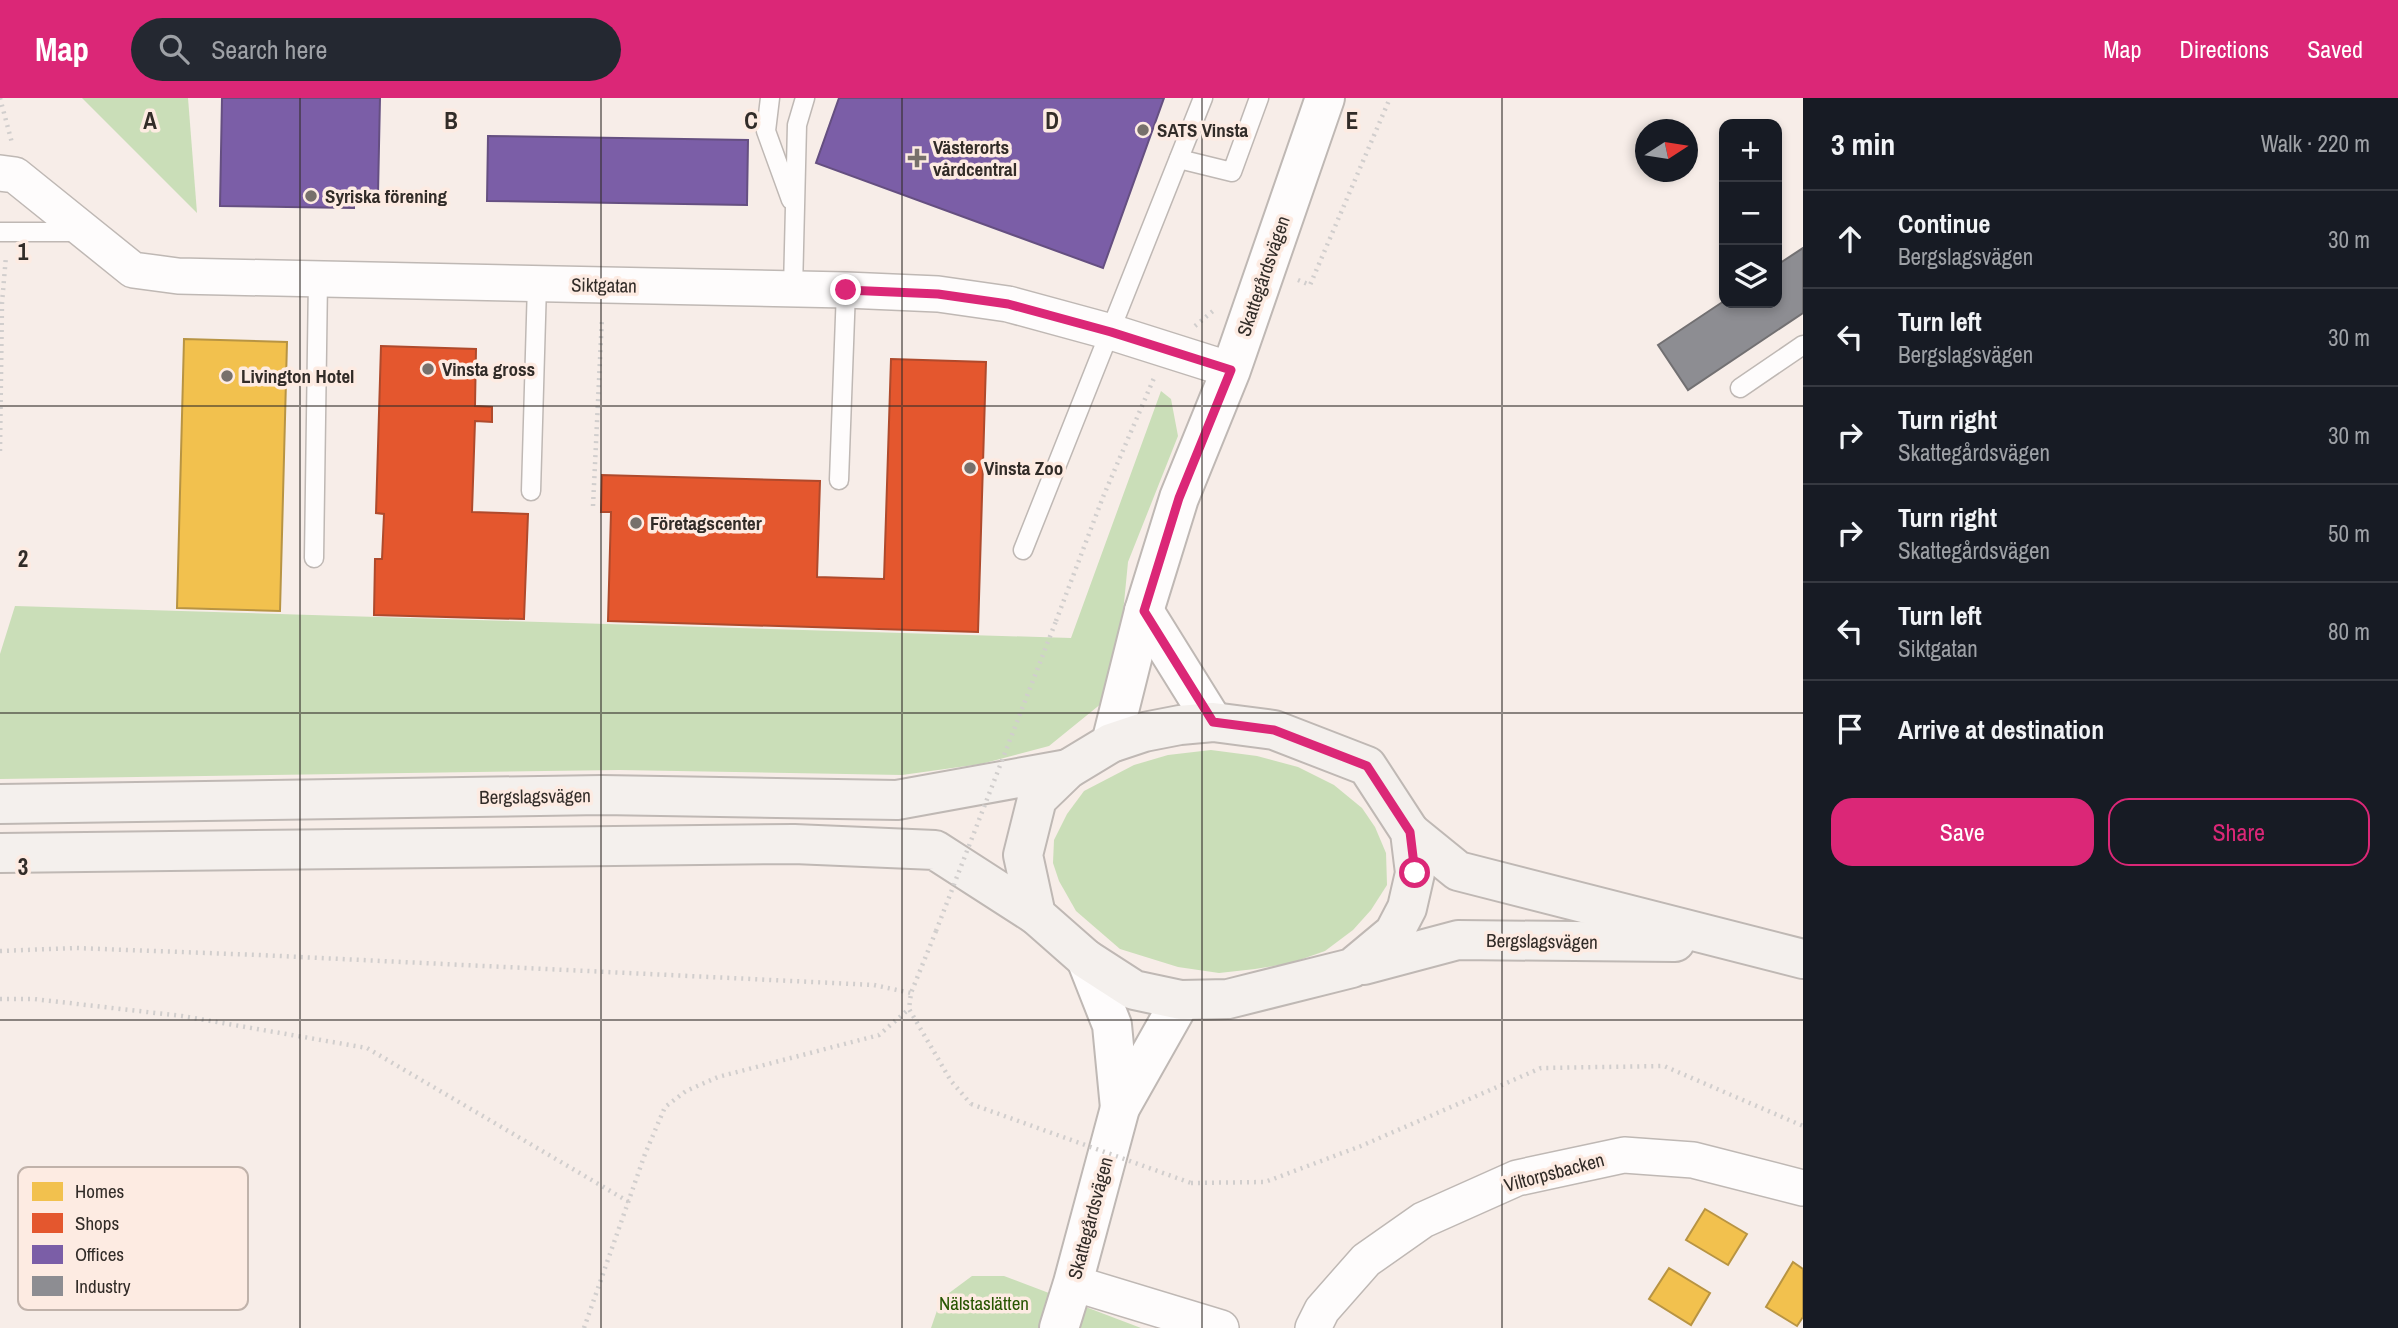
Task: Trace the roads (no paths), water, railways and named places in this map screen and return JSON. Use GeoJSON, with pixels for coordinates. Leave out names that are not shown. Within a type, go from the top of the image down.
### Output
{"type":"FeatureCollection","features":[{"type":"Feature","properties":{"kind":"main road","name":"Bergslagsvägen"},"geometry":{"type":"LineString","coordinates":[[1036,915],[1023,855],[1037,799],[1068,769],[1111,743],[1180,724],[1213,722],[1274,730],[1367,766],[1410,832],[1458,871],[1803,959]]}},
{"type":"Feature","properties":{"kind":"main road","name":"Bergslagsvägen"},"geometry":{"type":"LineString","coordinates":[[0,804],[602,795],[897,800],[1068,769]]}},
{"type":"Feature","properties":{"kind":"main road","name":"Bergslagsvägen"},"geometry":{"type":"LineString","coordinates":[[1352,968],[1394,933],[1408,908],[1415,873],[1410,832]]}},
{"type":"Feature","properties":{"kind":"main road","name":"Bergslagsvägen"},"geometry":{"type":"LineString","coordinates":[[0,853],[781,844],[935,850],[1036,915],[1086,959],[1134,990],[1181,1000],[1228,999],[1458,940],[1736,943]]}},
{"type":"Feature","properties":{"kind":"street","name":"Skattegårdsvägen"},"geometry":{"type":"LineString","coordinates":[[1111,743],[1144,611],[1179,498],[1231,370],[1325,98]]}},
{"type":"Feature","properties":{"kind":"street","name":"Siktgatan"},"geometry":{"type":"LineString","coordinates":[[7,174],[133,270],[178,276],[938,294],[1008,304],[1111,332],[1231,370]]}},
{"type":"Feature","properties":{"kind":"street"},"geometry":{"type":"LineString","coordinates":[[1144,611],[1213,722]]}},
{"type":"Feature","properties":{"kind":"street","name":"Skattegårdsvägen"},"geometry":{"type":"LineString","coordinates":[[1086,959],[1112,1024],[1120,1108]]}},
{"type":"Feature","properties":{"kind":"street","name":"Skattegårdsvägen"},"geometry":{"type":"LineString","coordinates":[[1059,1328],[1120,1108],[1181,1000]]}},
{"type":"Feature","properties":{"kind":"street","name":"Viltorpsbacken"},"geometry":{"type":"LineString","coordinates":[[1313,1328],[1322,1310],[1366,1260],[1423,1220],[1517,1178],[1624,1155],[1693,1160],[1803,1188]]}},
{"type":"Feature","properties":{"kind":"street"},"geometry":{"type":"LineString","coordinates":[[1073,1283],[1221,1328]]}},
{"type":"Feature","properties":{"kind":"lane"},"geometry":{"type":"LineString","coordinates":[[770,98],[766,131],[795,210]]}},
{"type":"Feature","properties":{"kind":"lane"},"geometry":{"type":"LineString","coordinates":[[793,289],[797,125],[805,98]]}},
{"type":"Feature","properties":{"kind":"lane"},"geometry":{"type":"LineString","coordinates":[[1023,550],[1203,98]]}},
{"type":"Feature","properties":{"kind":"lane"},"geometry":{"type":"LineString","coordinates":[[1179,159],[1232,172],[1259,98]]}},
{"type":"Feature","properties":{"kind":"lane"},"geometry":{"type":"LineString","coordinates":[[4,232],[85,232]]}},
{"type":"Feature","properties":{"kind":"lane"},"geometry":{"type":"LineString","coordinates":[[314,558],[318,279]]}},
{"type":"Feature","properties":{"kind":"lane"},"geometry":{"type":"LineString","coordinates":[[531,491],[537,284]]}},
{"type":"Feature","properties":{"kind":"lane"},"geometry":{"type":"LineString","coordinates":[[839,480],[846,290]]}},
{"type":"Feature","properties":{"kind":"lane"},"geometry":{"type":"LineString","coordinates":[[1740,388],[1803,345]]}},
{"type":"Feature","properties":{"kind":"place","name":"SATS Vinsta"},"geometry":{"type":"Point","coordinates":[1143,130]}},
{"type":"Feature","properties":{"kind":"place","name":"Västerorts vårdcentral"},"geometry":{"type":"Point","coordinates":[917,158]}},
{"type":"Feature","properties":{"kind":"place","name":"Syriska förening"},"geometry":{"type":"Point","coordinates":[311,196]}},
{"type":"Feature","properties":{"kind":"place","name":"Vinsta gross"},"geometry":{"type":"Point","coordinates":[428,369]}},
{"type":"Feature","properties":{"kind":"place","name":"Livington Hotel"},"geometry":{"type":"Point","coordinates":[227,376]}},
{"type":"Feature","properties":{"kind":"place","name":"Vinsta Zoo"},"geometry":{"type":"Point","coordinates":[970,468]}},
{"type":"Feature","properties":{"kind":"place","name":"Företagscenter"},"geometry":{"type":"Point","coordinates":[636,523]}},
{"type":"Feature","properties":{"kind":"park label","name":"Nälstaslätten"},"geometry":{"type":"Point","coordinates":[984,1303]}}]}
